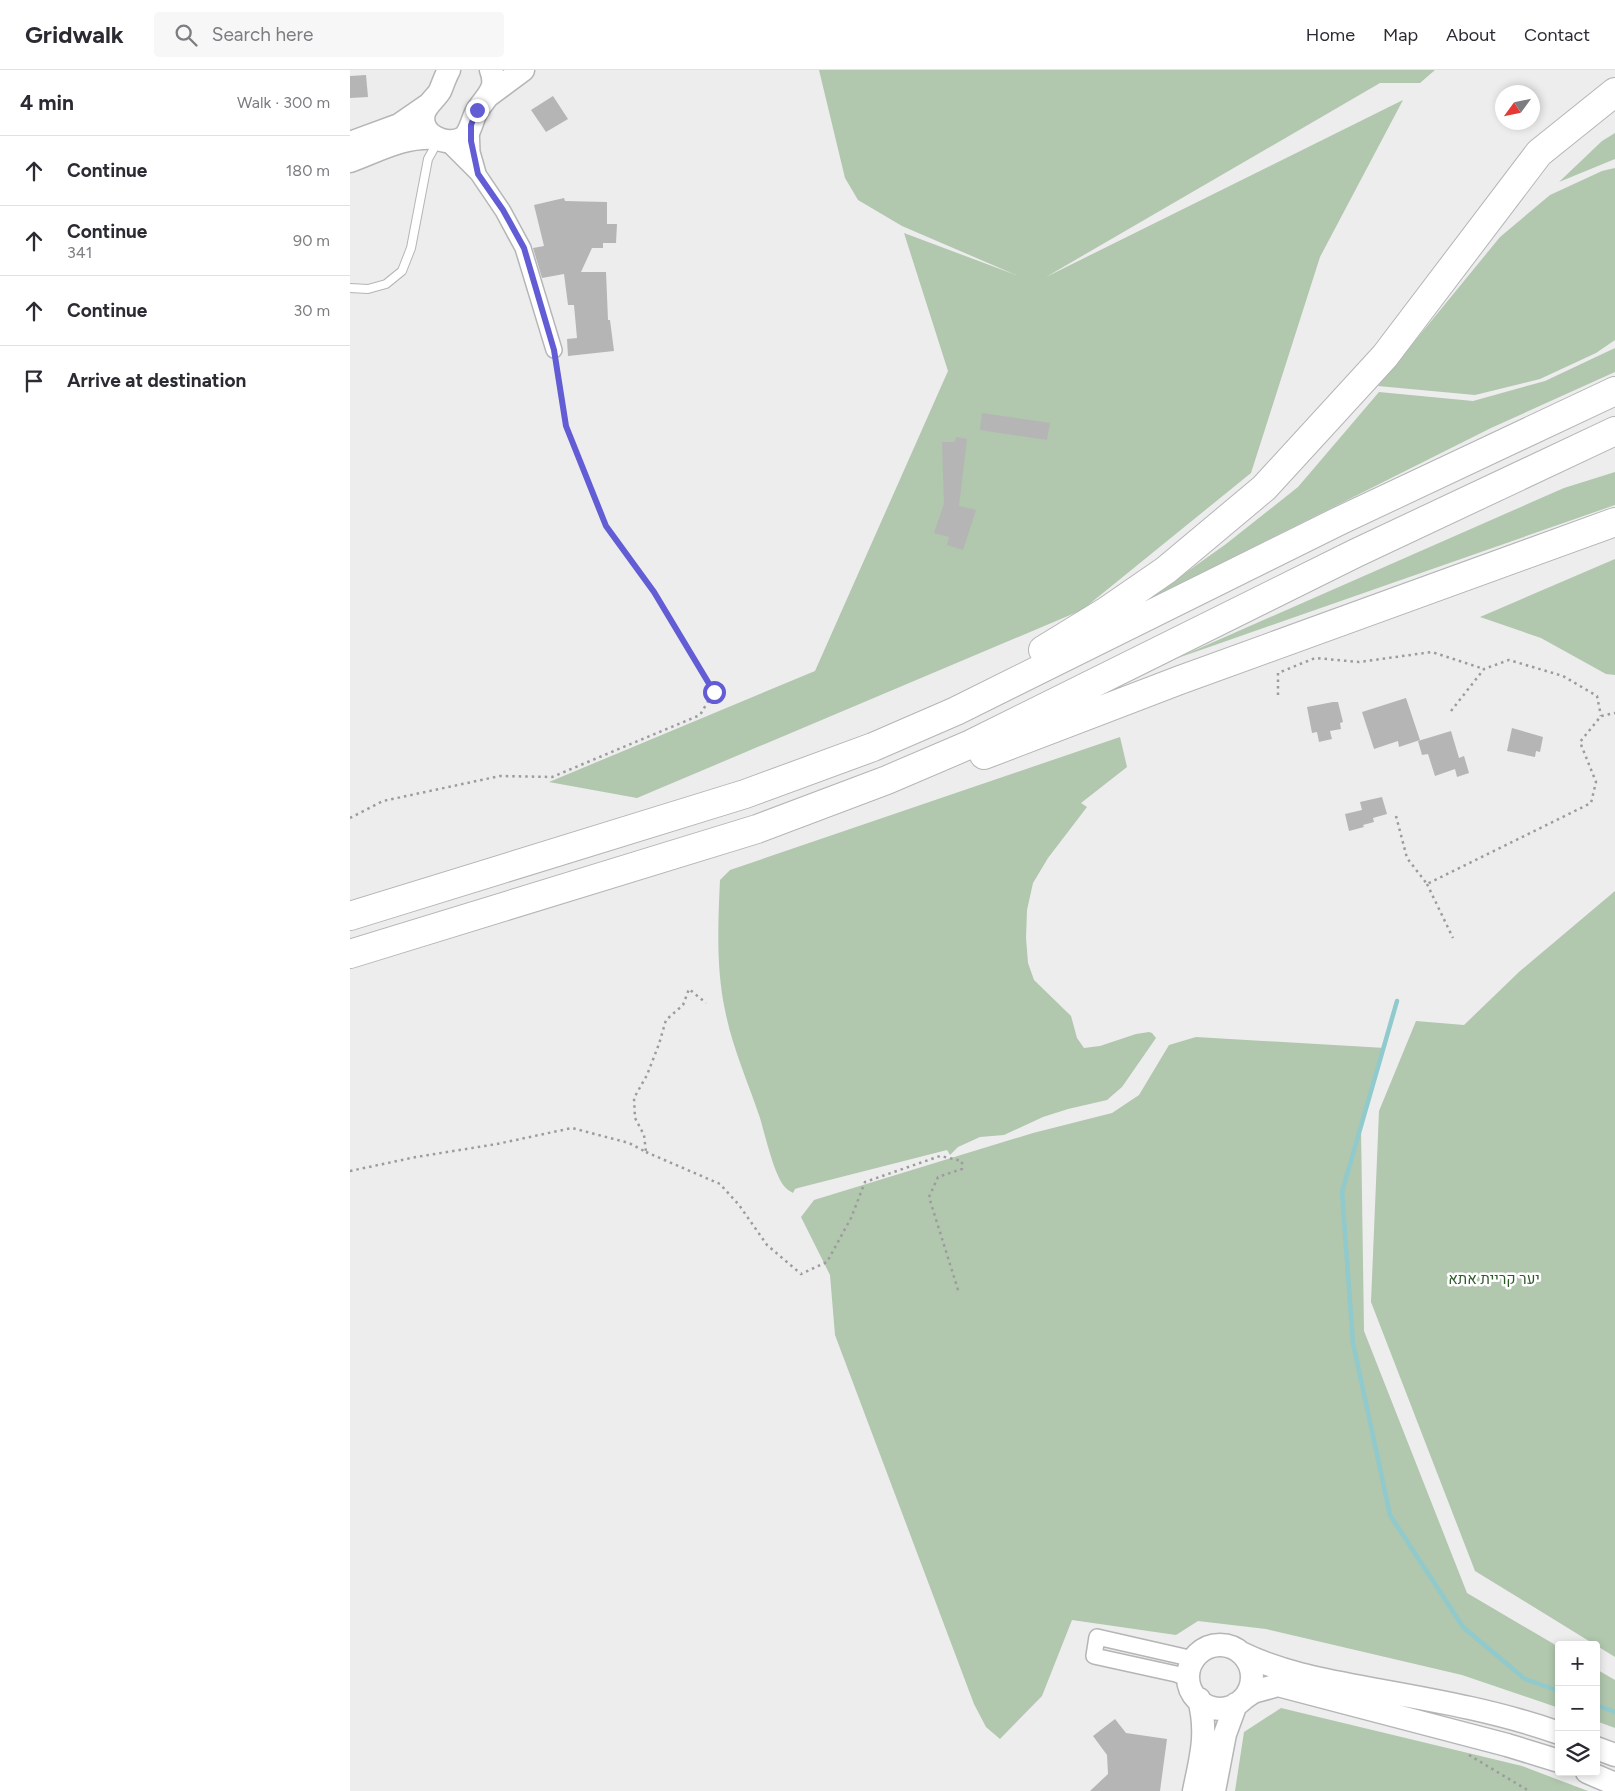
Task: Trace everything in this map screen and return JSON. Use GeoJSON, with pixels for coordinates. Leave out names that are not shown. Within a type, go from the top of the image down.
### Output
{"type":"FeatureCollection","features":[{"type":"Feature","properties":{"kind":"highway"},"geometry":{"type":"LineString","coordinates":[[812,770],[987,684],[1088,623],[1166,570],[1264,488],[1385,356],[1539,153],[1615,92]]}},
{"type":"Feature","properties":{"kind":"highway"},"geometry":{"type":"LineString","coordinates":[[350,916],[693,811],[873,747],[956,710],[1340,520],[1615,391]]}},
{"type":"Feature","properties":{"kind":"highway"},"geometry":{"type":"LineString","coordinates":[[704,846],[834,801],[971,744],[1356,553],[1615,431]]}},
{"type":"Feature","properties":{"kind":"highway"},"geometry":{"type":"LineString","coordinates":[[350,954],[909,781],[1615,522]]}},
{"type":"Feature","properties":{"kind":"street"},"geometry":{"type":"LineString","coordinates":[[350,161],[403,140],[418,137],[452,142],[463,138],[477,110],[488,96],[494,84],[491,70]]}},
{"type":"Feature","properties":{"kind":"street"},"geometry":{"type":"LineString","coordinates":[[488,96],[524,70]]}},
{"type":"Feature","properties":{"kind":"street"},"geometry":{"type":"LineString","coordinates":[[350,143],[399,125],[428,105],[439,93],[446,74]]}},
{"type":"Feature","properties":{"kind":"street"},"geometry":{"type":"LineString","coordinates":[[428,105],[424,116],[428,130],[450,146],[478,174],[503,210],[524,248],[554,350]]}},
{"type":"Feature","properties":{"kind":"street"},"geometry":{"type":"LineString","coordinates":[[471,125],[472,152],[478,174]]}},
{"type":"Feature","properties":{"kind":"street"},"geometry":{"type":"LineString","coordinates":[[1196,1657],[1189,1658],[1097,1637],[1094,1656],[1184,1677],[1202,1703],[1212,1708],[1223,1708],[1239,1702],[1253,1692],[1278,1685],[1507,1745],[1555,1761]]}},
{"type":"Feature","properties":{"kind":"street"},"geometry":{"type":"LineString","coordinates":[[1194,1791],[1203,1744],[1204,1717],[1189,1671],[1200,1652],[1210,1647],[1221,1645],[1232,1647],[1269,1666],[1306,1676],[1480,1711],[1555,1732]]}},
{"type":"Feature","properties":{"kind":"street"},"geometry":{"type":"LineString","coordinates":[[1214,1791],[1224,1734],[1239,1702],[1249,1692],[1252,1670],[1241,1653]]}},
{"type":"Feature","properties":{"kind":"street"},"geometry":{"type":"LineString","coordinates":[[1600,1749],[1615,1755]]}},
{"type":"Feature","properties":{"kind":"street"},"geometry":{"type":"LineString","coordinates":[[1596,1776],[1615,1784]]}},
{"type":"Feature","properties":{"kind":"lane"},"geometry":{"type":"LineString","coordinates":[[350,288],[368,289],[386,284],[402,271],[411,248],[428,159],[439,139]]}},
{"type":"Feature","properties":{"kind":"path"},"geometry":{"type":"LineString","coordinates":[[350,818],[383,801],[500,776],[552,777],[700,715],[714,692],[654,592],[606,526],[566,426],[554,350]]}},
{"type":"Feature","properties":{"kind":"path"},"geometry":{"type":"LineString","coordinates":[[1278,695],[1278,673],[1315,658],[1360,662],[1432,652],[1484,669]]}},
{"type":"Feature","properties":{"kind":"path"},"geometry":{"type":"LineString","coordinates":[[1451,711],[1484,669],[1509,660],[1563,676],[1597,696],[1601,716]]}},
{"type":"Feature","properties":{"kind":"path"},"geometry":{"type":"LineString","coordinates":[[1427,884],[1591,804],[1596,782],[1580,742],[1601,716],[1615,713]]}},
{"type":"Feature","properties":{"kind":"path"},"geometry":{"type":"LineString","coordinates":[[1396,816],[1407,858],[1427,884],[1453,938]]}},
{"type":"Feature","properties":{"kind":"path"},"geometry":{"type":"LineString","coordinates":[[646,1152],[644,1135],[635,1118],[634,1098],[647,1075],[666,1020],[683,1005],[689,989],[706,1003]]}},
{"type":"Feature","properties":{"kind":"path"},"geometry":{"type":"LineString","coordinates":[[350,1171],[572,1128],[629,1143],[720,1184],[739,1205],[767,1245],[801,1274],[827,1262],[851,1218],[865,1182],[940,1156],[962,1160],[962,1169],[938,1177],[929,1197],[959,1293]]}},
{"type":"Feature","properties":{"kind":"path"},"geometry":{"type":"LineString","coordinates":[[1462,1751],[1529,1791]]}},
{"type":"Feature","properties":{"kind":"green space"},"geometry":{"type":"Polygon","coordinates":[[[819,70],[1435,70],[1420,83],[1380,83],[1046,277],[1403,100],[1320,257],[1251,473],[1082,610],[637,798],[549,782],[815,671],[948,371],[904,233],[1016,275],[902,226],[858,200],[845,178],[819,70]]]}},
{"type":"Feature","properties":{"kind":"green space"},"geometry":{"type":"Polygon","coordinates":[[[1615,133],[1615,159],[1559,182],[1602,141],[1615,133]]]}},
{"type":"Feature","properties":{"kind":"green space"},"geometry":{"type":"Polygon","coordinates":[[[1615,168],[1615,340],[1596,353],[1540,379],[1475,395],[1378,386],[1500,237],[1550,195],[1602,171],[1615,168]]]}},
{"type":"Feature","properties":{"kind":"green space"},"geometry":{"type":"Polygon","coordinates":[[[1615,348],[1615,372],[1491,428],[1146,601],[1226,544],[1298,487],[1379,392],[1473,401],[1545,381],[1615,348]]]}},
{"type":"Feature","properties":{"kind":"green space"},"geometry":{"type":"Polygon","coordinates":[[[1615,472],[1615,505],[1175,659],[1564,488],[1615,472]]]}},
{"type":"Feature","properties":{"kind":"green space"},"geometry":{"type":"Polygon","coordinates":[[[1615,559],[1615,675],[1606,674],[1541,638],[1480,617],[1615,559]]]}},
{"type":"Feature","properties":{"kind":"green space"},"geometry":{"type":"Polygon","coordinates":[[[1120,737],[1127,767],[1081,803],[1087,807],[1048,858],[1033,883],[1027,910],[1026,938],[1028,963],[1034,980],[1071,1016],[1077,1038],[1084,1048],[1100,1046],[1136,1034],[1149,1032],[1156,1038],[1122,1087],[1107,1100],[1043,1117],[1004,1135],[980,1137],[958,1147],[950,1155],[947,1150],[798,1188],[793,1193],[787,1189],[780,1180],[773,1164],[725,1010],[719,962],[720,880],[730,870],[1120,737]]]}},
{"type":"Feature","properties":{"kind":"green space","name":"יער קריית אתא"},"geometry":{"type":"Polygon","coordinates":[[[1615,891],[1615,1657],[1600,1648],[1600,1641],[1589,1641],[1475,1571],[1371,1302],[1379,1111],[1416,1021],[1464,1025],[1520,971],[1615,891]]]}},
{"type":"Feature","properties":{"kind":"green space"},"geometry":{"type":"Polygon","coordinates":[[[1196,1037],[1385,1048],[1361,1127],[1364,1331],[1467,1593],[1555,1645],[1555,1707],[1462,1675],[1266,1629],[1198,1621],[1176,1635],[1072,1620],[1042,1696],[1000,1739],[986,1727],[974,1704],[835,1335],[830,1275],[801,1217],[814,1200],[1033,1133],[1112,1113],[1139,1095],[1169,1045],[1196,1037]]]}},
{"type":"Feature","properties":{"kind":"green space"},"geometry":{"type":"Polygon","coordinates":[[[1600,1671],[1615,1680],[1615,1728],[1600,1722],[1600,1671]]]}},
{"type":"Feature","properties":{"kind":"green space"},"geometry":{"type":"Polygon","coordinates":[[[1281,1708],[1522,1766],[1588,1791],[1235,1791],[1244,1732],[1281,1708]]]}},
{"type":"Feature","properties":{"kind":"building"},"geometry":{"type":"Polygon","coordinates":[[[366,75],[368,97],[350,98],[350,76],[366,75]]]}},
{"type":"Feature","properties":{"kind":"building"},"geometry":{"type":"Polygon","coordinates":[[[553,96],[568,119],[546,132],[531,110],[553,96]]]}},
{"type":"Feature","properties":{"kind":"building"},"geometry":{"type":"Polygon","coordinates":[[[564,198],[565,201],[607,202],[607,224],[617,224],[616,243],[603,243],[603,248],[592,248],[581,272],[606,272],[608,320],[610,320],[614,351],[568,356],[567,339],[577,338],[574,305],[568,305],[564,274],[542,278],[533,248],[544,246],[534,205],[564,198]]]}},
{"type":"Feature","properties":{"kind":"building"},"geometry":{"type":"Polygon","coordinates":[[[982,413],[1050,423],[1047,440],[980,430],[982,413]]]}},
{"type":"Feature","properties":{"kind":"building"},"geometry":{"type":"Polygon","coordinates":[[[956,437],[967,439],[959,506],[976,510],[963,550],[947,545],[949,537],[934,533],[944,504],[942,442],[955,442],[956,437]]]}},
{"type":"Feature","properties":{"kind":"building"},"geometry":{"type":"Polygon","coordinates":[[[1406,698],[1420,740],[1399,747],[1398,741],[1374,749],[1362,712],[1406,698]]]}},
{"type":"Feature","properties":{"kind":"building"},"geometry":{"type":"Polygon","coordinates":[[[1338,702],[1343,722],[1340,723],[1341,729],[1330,731],[1332,739],[1319,742],[1317,732],[1312,733],[1307,707],[1338,702]]]}},
{"type":"Feature","properties":{"kind":"building"},"geometry":{"type":"Polygon","coordinates":[[[1512,728],[1543,737],[1540,752],[1536,751],[1535,757],[1507,751],[1512,728]]]}},
{"type":"Feature","properties":{"kind":"building"},"geometry":{"type":"Polygon","coordinates":[[[1451,731],[1459,758],[1464,756],[1469,773],[1457,777],[1455,769],[1435,776],[1428,754],[1422,755],[1418,741],[1451,731]]]}},
{"type":"Feature","properties":{"kind":"building"},"geometry":{"type":"Polygon","coordinates":[[[1382,797],[1387,814],[1373,818],[1374,822],[1363,825],[1364,827],[1349,831],[1345,814],[1362,810],[1360,802],[1382,797]]]}},
{"type":"Feature","properties":{"kind":"building"},"geometry":{"type":"Polygon","coordinates":[[[1115,1719],[1126,1733],[1167,1739],[1160,1791],[1090,1791],[1108,1774],[1107,1755],[1093,1736],[1115,1719]]]}},
{"type":"Feature","properties":{"kind":"waterway"},"geometry":{"type":"LineString","coordinates":[[1397,1001],[1342,1192],[1353,1343],[1390,1515],[1463,1627],[1525,1679],[1555,1690]]}},
{"type":"Feature","properties":{"kind":"waterway"},"geometry":{"type":"LineString","coordinates":[[1600,1706],[1615,1712]]}},
{"type":"Feature","properties":{"kind":"route"},"geometry":{"type":"LineString","coordinates":[[477,110],[471,125],[471,141],[478,174],[503,210],[524,248],[554,350],[566,426],[606,526],[654,592],[714,692]]}}]}
